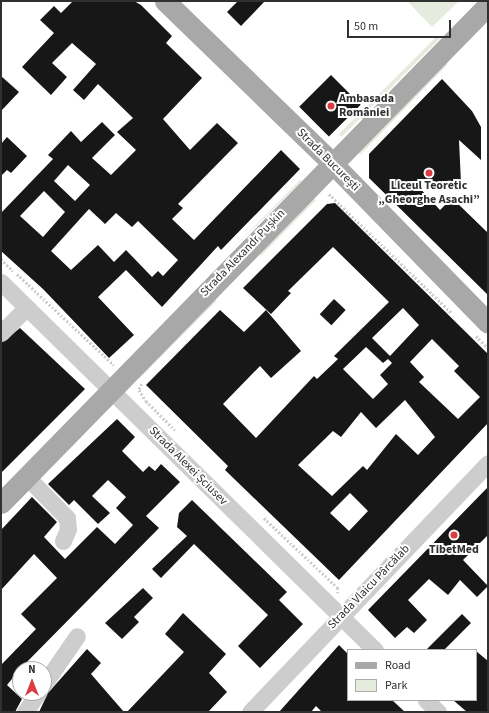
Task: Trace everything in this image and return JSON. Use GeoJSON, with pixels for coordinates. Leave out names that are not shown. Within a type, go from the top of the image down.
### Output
{"type":"FeatureCollection","features":[{"type":"Feature","properties":{"kind":"main road","name":"Strada București"},"geometry":{"type":"LineString","coordinates":[[164,1],[332,163],[480,327]]}},
{"type":"Feature","properties":{"kind":"main road","name":"Strada Alexandr Pușkin"},"geometry":{"type":"LineString","coordinates":[[1,503],[488,5]]}},
{"type":"Feature","properties":{"kind":"street","name":"Strada Alexei Șciusev"},"geometry":{"type":"LineString","coordinates":[[1,282],[374,649]]}},
{"type":"Feature","properties":{"kind":"street"},"geometry":{"type":"LineString","coordinates":[[1,333],[26,308]]}},
{"type":"Feature","properties":{"kind":"street","name":"Strada Vlaicu Pârcălab"},"geometry":{"type":"LineString","coordinates":[[250,712],[340,616],[488,463]]}},
{"type":"Feature","properties":{"kind":"street"},"geometry":{"type":"LineString","coordinates":[[27,477],[67,518],[68,529],[63,541]]}},
{"type":"Feature","properties":{"kind":"street"},"geometry":{"type":"LineString","coordinates":[[52,672],[77,636]]}},
{"type":"Feature","properties":{"kind":"street"},"geometry":{"type":"LineString","coordinates":[[25,712],[33,701]]}},
{"type":"Feature","properties":{"kind":"street"},"geometry":{"type":"LineString","coordinates":[[427,701],[438,712]]}},
{"type":"Feature","properties":{"kind":"path"},"geometry":{"type":"LineString","coordinates":[[330,193],[454,315]]}},
{"type":"Feature","properties":{"kind":"path"},"geometry":{"type":"LineString","coordinates":[[1,259],[114,365],[120,359]]}},
{"type":"Feature","properties":{"kind":"path"},"geometry":{"type":"LineString","coordinates":[[480,327],[488,348]]}},
{"type":"Feature","properties":{"kind":"path"},"geometry":{"type":"LineString","coordinates":[[139,390],[178,433]]}},
{"type":"Feature","properties":{"kind":"path"},"geometry":{"type":"LineString","coordinates":[[260,513],[338,588],[338,596]]}},
{"type":"Feature","properties":{"kind":"green space"},"geometry":{"type":"Polygon","coordinates":[[[407,1],[459,1],[432,27],[407,1]]]}},
{"type":"Feature","properties":{"kind":"green space"},"geometry":{"type":"Polygon","coordinates":[[[437,36],[440,39],[342,137],[339,134],[437,36]]]}},
{"type":"Feature","properties":{"kind":"green space"},"geometry":{"type":"Polygon","coordinates":[[[444,61],[448,64],[360,155],[357,152],[444,61]]]}},
{"type":"Feature","properties":{"kind":"green space"},"geometry":{"type":"Polygon","coordinates":[[[300,180],[302,181],[224,257],[300,180]]]}},
{"type":"Feature","properties":{"kind":"green space"},"geometry":{"type":"Polygon","coordinates":[[[313,196],[316,200],[261,256],[258,253],[313,196]]]}},
{"type":"Feature","properties":{"kind":"green space"},"geometry":{"type":"Polygon","coordinates":[[[214,298],[217,301],[139,379],[136,376],[214,298]]]}},
{"type":"Feature","properties":{"kind":"building"},"geometry":{"type":"Polygon","coordinates":[[[73,1],[134,1],[141,5],[172,36],[166,43],[202,78],[163,119],[190,150],[217,123],[238,143],[178,204],[183,208],[172,219],[194,240],[281,150],[300,169],[221,250],[218,246],[162,307],[126,270],[98,297],[134,335],[109,358],[43,289],[1,251],[1,213],[53,159],[48,155],[71,131],[81,142],[102,122],[115,135],[92,158],[111,175],[136,150],[117,132],[133,118],[98,84],[84,100],[73,90],[96,64],[72,43],[52,63],[67,77],[51,95],[22,67],[54,33],[40,20],[54,6],[61,13],[73,1]],[[68,165],[54,181],[75,201],[90,185],[68,165]],[[44,191],[20,216],[43,237],[65,212],[44,191]],[[89,209],[51,251],[71,270],[98,245],[114,262],[126,250],[152,277],[158,271],[163,276],[178,260],[138,221],[132,227],[116,213],[105,224],[89,209]]]}},
{"type":"Feature","properties":{"kind":"building"},"geometry":{"type":"Polygon","coordinates":[[[238,1],[265,1],[241,26],[227,12],[238,1]]]}},
{"type":"Feature","properties":{"kind":"building","name":"Ambasada României"},"geometry":{"type":"Polygon","coordinates":[[[331,75],[361,105],[329,137],[299,107],[331,75]]]}},
{"type":"Feature","properties":{"kind":"building"},"geometry":{"type":"Polygon","coordinates":[[[1,76],[19,92],[1,111],[1,76]]]}},
{"type":"Feature","properties":{"kind":"building","name":"Liceul Teoretic „Gheorghe Asachi”"},"geometry":{"type":"Polygon","coordinates":[[[442,79],[472,111],[481,127],[481,160],[459,140],[461,183],[415,183],[440,210],[452,198],[488,233],[488,295],[369,178],[369,154],[442,79]]]}},
{"type":"Feature","properties":{"kind":"building"},"geometry":{"type":"Polygon","coordinates":[[[7,137],[27,156],[11,173],[7,170],[1,176],[1,144],[7,137]]]}},
{"type":"Feature","properties":{"kind":"building"},"geometry":{"type":"Polygon","coordinates":[[[335,203],[488,354],[488,423],[339,580],[225,470],[228,466],[146,385],[220,310],[244,332],[266,310],[301,351],[271,378],[260,366],[223,404],[256,438],[314,376],[317,379],[338,359],[334,356],[389,302],[333,247],[288,291],[291,293],[271,314],[243,288],[327,204],[335,203]],[[403,308],[372,338],[390,356],[419,325],[403,308]],[[432,339],[410,362],[424,377],[419,382],[458,419],[480,397],[454,371],[459,366],[432,339]],[[366,347],[343,369],[373,399],[388,384],[380,375],[392,363],[388,359],[383,363],[366,347]],[[405,400],[376,428],[361,412],[341,437],[333,431],[298,465],[332,496],[363,466],[367,470],[396,434],[418,455],[435,437],[405,400]],[[350,493],[330,513],[349,531],[368,511],[350,493]]]}},
{"type":"Feature","properties":{"kind":"building"},"geometry":{"type":"Polygon","coordinates":[[[334,299],[346,310],[331,325],[320,314],[334,299]]]}},
{"type":"Feature","properties":{"kind":"building"},"geometry":{"type":"Polygon","coordinates":[[[20,328],[85,389],[1,473],[1,343],[20,328]]]}},
{"type":"Feature","properties":{"kind":"building"},"geometry":{"type":"Polygon","coordinates":[[[117,419],[135,437],[122,451],[143,472],[149,466],[155,471],[161,464],[180,482],[146,516],[159,528],[28,661],[12,661],[12,679],[7,685],[12,690],[12,701],[21,701],[15,712],[1,712],[1,665],[36,629],[21,614],[57,578],[34,554],[1,590],[1,530],[32,497],[57,522],[44,537],[65,559],[97,527],[115,544],[133,525],[116,508],[126,497],[108,480],[92,496],[110,513],[98,524],[74,500],[69,505],[48,484],[117,419]]]}},
{"type":"Feature","properties":{"kind":"building"},"geometry":{"type":"Polygon","coordinates":[[[488,487],[488,535],[463,560],[488,586],[477,597],[460,580],[448,595],[429,579],[408,600],[427,620],[414,633],[407,627],[395,638],[368,610],[488,487]]]}},
{"type":"Feature","properties":{"kind":"building"},"geometry":{"type":"Polygon","coordinates":[[[192,500],[287,592],[279,600],[303,624],[260,668],[238,646],[268,615],[194,544],[161,578],[152,569],[187,536],[177,527],[179,513],[192,500]]]}},
{"type":"Feature","properties":{"kind":"building"},"geometry":{"type":"Polygon","coordinates":[[[143,588],[153,598],[134,617],[139,622],[122,639],[105,623],[143,588]]]}},
{"type":"Feature","properties":{"kind":"building"},"geometry":{"type":"Polygon","coordinates":[[[183,613],[226,654],[209,673],[227,692],[208,712],[127,712],[184,652],[165,634],[183,613]]]}},
{"type":"Feature","properties":{"kind":"building"},"geometry":{"type":"Polygon","coordinates":[[[462,614],[471,623],[445,649],[427,649],[462,614]]]}},
{"type":"Feature","properties":{"kind":"building"},"geometry":{"type":"Polygon","coordinates":[[[339,645],[347,653],[347,701],[393,701],[405,712],[322,712],[316,706],[311,712],[279,712],[339,645]]]}},
{"type":"Feature","properties":{"kind":"building"},"geometry":{"type":"Polygon","coordinates":[[[87,649],[101,663],[91,674],[124,712],[39,712],[44,701],[52,701],[52,688],[87,649]]]}},
{"type":"Feature","properties":{"kind":"building"},"geometry":{"type":"Polygon","coordinates":[[[477,652],[488,661],[488,712],[467,712],[454,701],[477,701],[477,652]]]}},
{"type":"Feature","properties":{"kind":"place","name":"Ambasada României"},"geometry":{"type":"Point","coordinates":[331,106]}},
{"type":"Feature","properties":{"kind":"place","name":"Liceul Teoretic „Gheorghe Asachi”"},"geometry":{"type":"Point","coordinates":[429,173]}},
{"type":"Feature","properties":{"kind":"place","name":"TibetMed"},"geometry":{"type":"Point","coordinates":[454,535]}}]}
